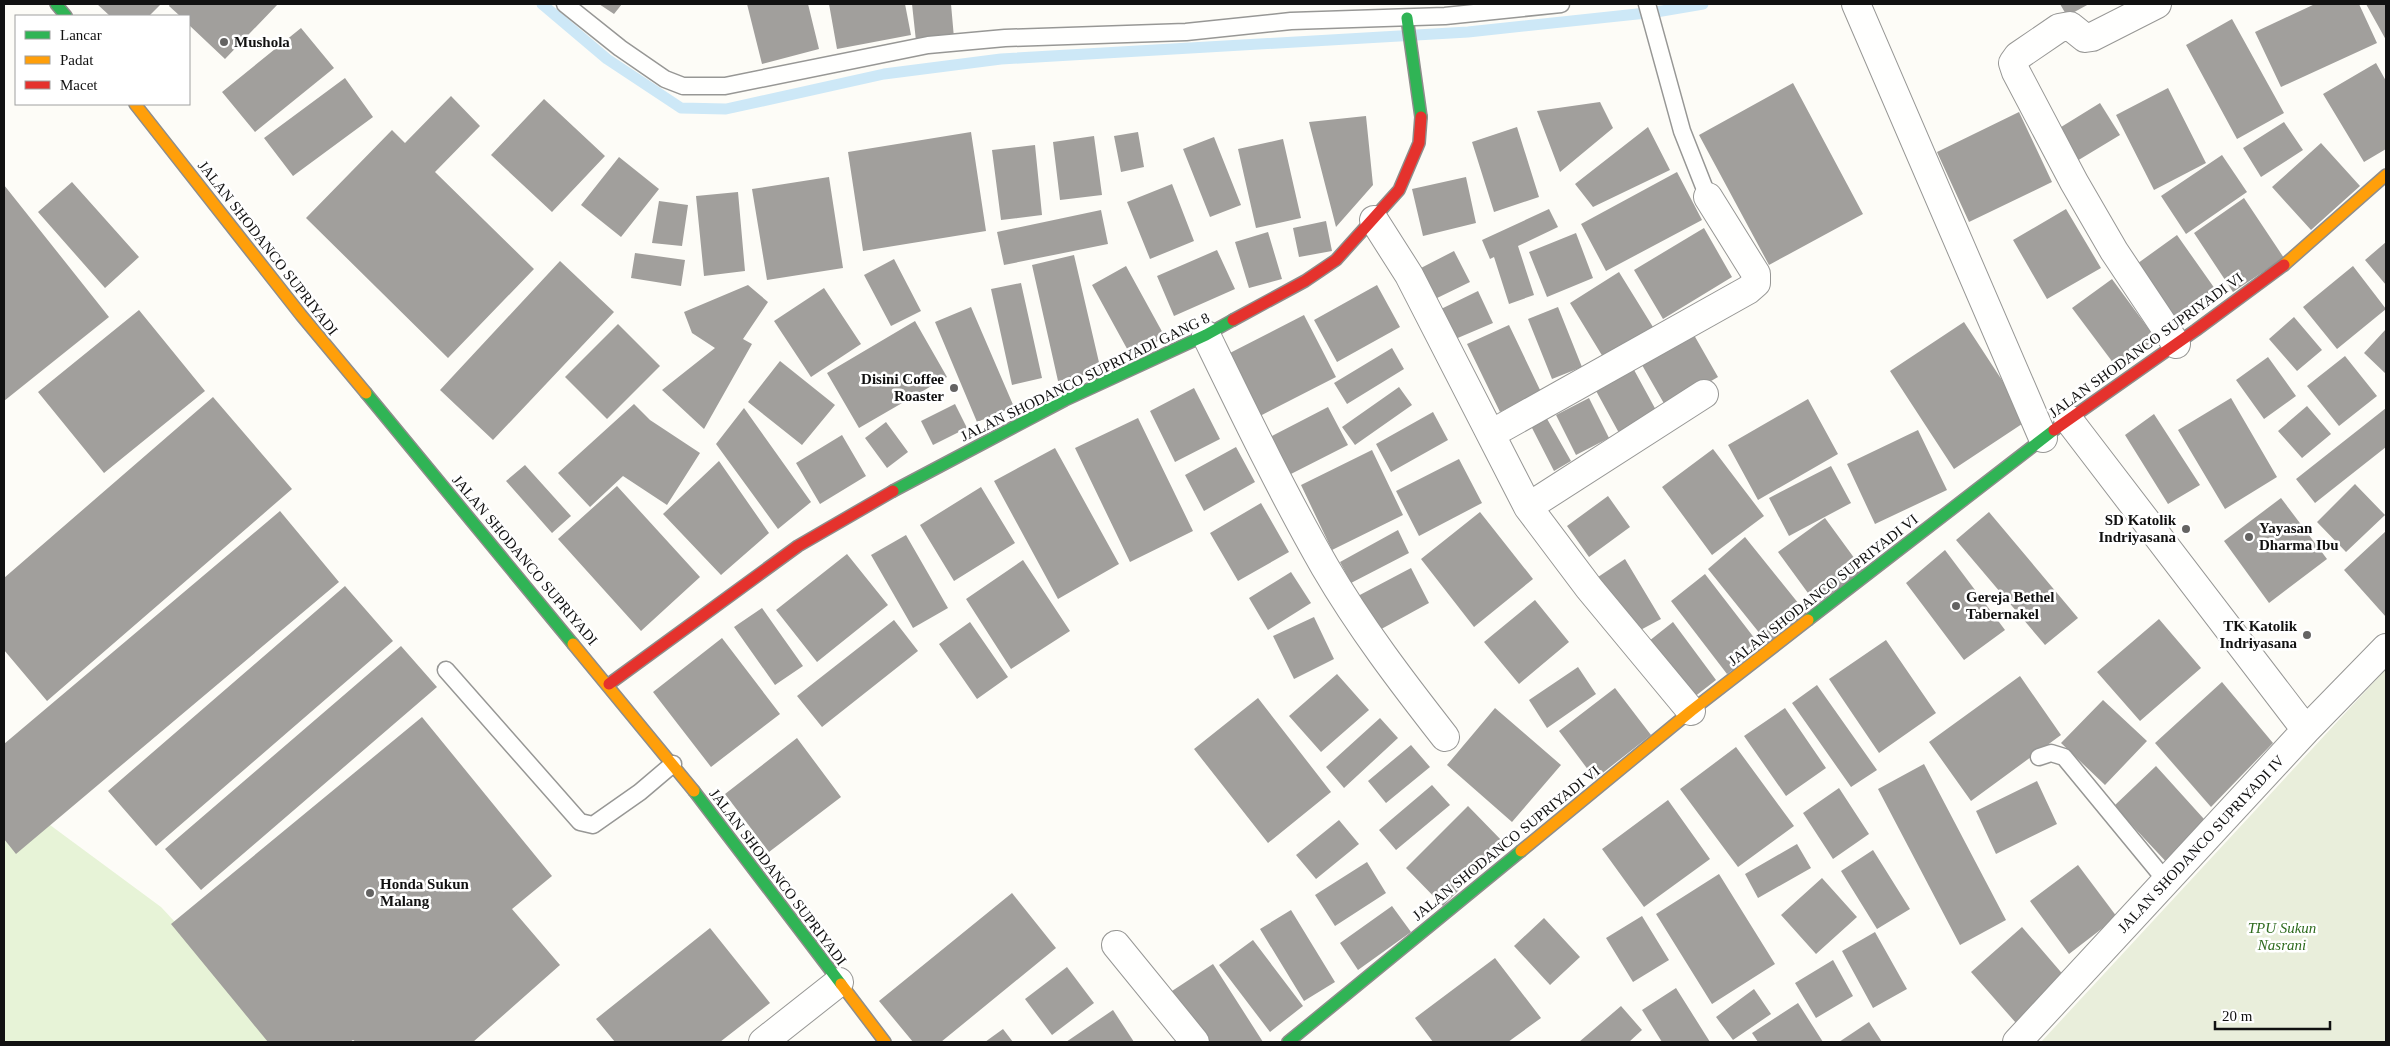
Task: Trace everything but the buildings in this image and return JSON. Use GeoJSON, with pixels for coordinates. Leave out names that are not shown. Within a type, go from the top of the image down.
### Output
{"type":"FeatureCollection","features":[{"type":"Feature","properties":{"kind":"street"},"geometry":{"type":"LineString","coordinates":[[56,4],[65,15]]}},
{"type":"Feature","properties":{"kind":"street"},"geometry":{"type":"LineString","coordinates":[[1856,4],[2043,438]]}},
{"type":"Feature","properties":{"kind":"street"},"geometry":{"type":"LineString","coordinates":[[2157,4],[2092,37],[2085,38],[2070,26],[2059,28],[2018,56],[2013,62],[2016,72],[2084,200],[2114,251],[2176,344]]}},
{"type":"Feature","properties":{"kind":"street","name":"JALAN SHODANCO SUPRIYADI GANG 8"},"geometry":{"type":"LineString","coordinates":[[609,684],[807,542],[924,474],[1066,400],[1206,335],[1320,271],[1336,260],[1399,190],[1419,143],[1421,115],[1407,22]]}},
{"type":"Feature","properties":{"kind":"street","name":"JALAN SHODANCO SUPRIYADI"},"geometry":{"type":"LineString","coordinates":[[135,105],[301,315],[609,684],[673,764],[885,1042]]}},
{"type":"Feature","properties":{"kind":"street","name":"JALAN SHODANCO SUPRIYADI VI"},"geometry":{"type":"LineString","coordinates":[[1288,1042],[1691,711],[2068,419],[2176,344],[2298,254],[2386,175]]}},
{"type":"Feature","properties":{"kind":"street"},"geometry":{"type":"LineString","coordinates":[[1491,434],[1739,295],[1756,283],[1756,274],[1708,197]]}},
{"type":"Feature","properties":{"kind":"street"},"geometry":{"type":"LineString","coordinates":[[1374,220],[1409,274],[1528,507],[1589,588],[1691,711]]}},
{"type":"Feature","properties":{"kind":"street"},"geometry":{"type":"LineString","coordinates":[[1206,335],[1268,460],[1325,568],[1390,667],[1445,737]]}},
{"type":"Feature","properties":{"kind":"street"},"geometry":{"type":"LineString","coordinates":[[1528,507],[1704,394]]}},
{"type":"Feature","properties":{"kind":"street"},"geometry":{"type":"LineString","coordinates":[[2068,419],[2306,730]]}},
{"type":"Feature","properties":{"kind":"street","name":"JALAN SHODANCO SUPRIYADI IV"},"geometry":{"type":"LineString","coordinates":[[2017,1042],[2306,730],[2386,648]]}},
{"type":"Feature","properties":{"kind":"street"},"geometry":{"type":"LineString","coordinates":[[1116,945],[1195,1042]]}},
{"type":"Feature","properties":{"kind":"street"},"geometry":{"type":"LineString","coordinates":[[764,1042],[839,982]]}},
{"type":"Feature","properties":{"kind":"lane"},"geometry":{"type":"LineString","coordinates":[[565,4],[620,48],[665,79],[683,86],[725,86],[928,45],[957,42],[1005,38],[1186,32],[1291,21],[1407,22],[1445,16],[1561,4]]}},
{"type":"Feature","properties":{"kind":"lane"},"geometry":{"type":"LineString","coordinates":[[1647,4],[1682,131],[1708,197]]}},
{"type":"Feature","properties":{"kind":"lane"},"geometry":{"type":"LineString","coordinates":[[446,670],[580,822],[593,825],[640,792],[673,764]]}},
{"type":"Feature","properties":{"kind":"lane"},"geometry":{"type":"LineString","coordinates":[[2039,757],[2051,752],[2064,757],[2090,786],[2167,882]]}},
{"type":"Feature","properties":{"kind":"green space","name":"TPU Sukun Nasrani"},"geometry":{"type":"Polygon","coordinates":[[[2386,669],[2386,1042],[2041,1042],[2386,669]]]}},
{"type":"Feature","properties":{"kind":"green space"},"geometry":{"type":"Polygon","coordinates":[[[4,791],[161,907],[287,1042],[4,1042],[4,791]]]}},
{"type":"Feature","properties":{"kind":"waterway"},"geometry":{"type":"LineString","coordinates":[[542,4],[607,59],[681,108],[726,109],[884,74],[1001,59],[1468,32],[1656,12],[1703,4]]}},
{"type":"Feature","properties":{"kind":"traffic: fast"},"geometry":{"type":"LineString","coordinates":[[56,4],[65,15]]}},
{"type":"Feature","properties":{"kind":"traffic: fast"},"geometry":{"type":"LineString","coordinates":[[1407,18],[1421,117]]}},
{"type":"Feature","properties":{"kind":"traffic: fast"},"geometry":{"type":"LineString","coordinates":[[893,491],[1065,400],[1206,335],[1233,320]]}},
{"type":"Feature","properties":{"kind":"traffic: fast"},"geometry":{"type":"LineString","coordinates":[[366,393],[573,644]]}},
{"type":"Feature","properties":{"kind":"traffic: fast"},"geometry":{"type":"LineString","coordinates":[[1808,620],[2054,430]]}},
{"type":"Feature","properties":{"kind":"traffic: fast"},"geometry":{"type":"LineString","coordinates":[[694,791],[841,984]]}},
{"type":"Feature","properties":{"kind":"traffic: fast"},"geometry":{"type":"LineString","coordinates":[[1288,1042],[1521,851]]}},
{"type":"Feature","properties":{"kind":"traffic: slow"},"geometry":{"type":"LineString","coordinates":[[136,105],[301,315],[366,393]]}},
{"type":"Feature","properties":{"kind":"traffic: slow"},"geometry":{"type":"LineString","coordinates":[[2284,265],[2386,175]]}},
{"type":"Feature","properties":{"kind":"traffic: slow"},"geometry":{"type":"LineString","coordinates":[[1521,851],[1691,711],[1808,620]]}},
{"type":"Feature","properties":{"kind":"traffic: slow"},"geometry":{"type":"LineString","coordinates":[[573,644],[694,791]]}},
{"type":"Feature","properties":{"kind":"traffic: slow"},"geometry":{"type":"LineString","coordinates":[[841,984],[885,1042]]}},
{"type":"Feature","properties":{"kind":"traffic: jam"},"geometry":{"type":"LineString","coordinates":[[1233,320],[1305,281],[1336,260],[1399,190],[1419,143],[1421,117]]}},
{"type":"Feature","properties":{"kind":"traffic: jam"},"geometry":{"type":"LineString","coordinates":[[2054,430],[2196,330],[2284,265]]}},
{"type":"Feature","properties":{"kind":"traffic: jam"},"geometry":{"type":"LineString","coordinates":[[609,684],[798,546],[893,491]]}},
{"type":"Feature","properties":{"kind":"place","name":"Mushola"},"geometry":{"type":"Point","coordinates":[224,42]}},
{"type":"Feature","properties":{"kind":"place","name":"Disini Coffee Roaster"},"geometry":{"type":"Point","coordinates":[954,388]}},
{"type":"Feature","properties":{"kind":"place","name":"SD Katolik Indriyasana"},"geometry":{"type":"Point","coordinates":[2186,529]}},
{"type":"Feature","properties":{"kind":"place","name":"Yayasan Dharma Ibu"},"geometry":{"type":"Point","coordinates":[2249,537]}},
{"type":"Feature","properties":{"kind":"place","name":"Gereja Bethel Tabernakel"},"geometry":{"type":"Point","coordinates":[1956,606]}},
{"type":"Feature","properties":{"kind":"place","name":"TK Katolik Indriyasana"},"geometry":{"type":"Point","coordinates":[2307,635]}},
{"type":"Feature","properties":{"kind":"place","name":"Honda Sukun Malang"},"geometry":{"type":"Point","coordinates":[370,893]}}]}
